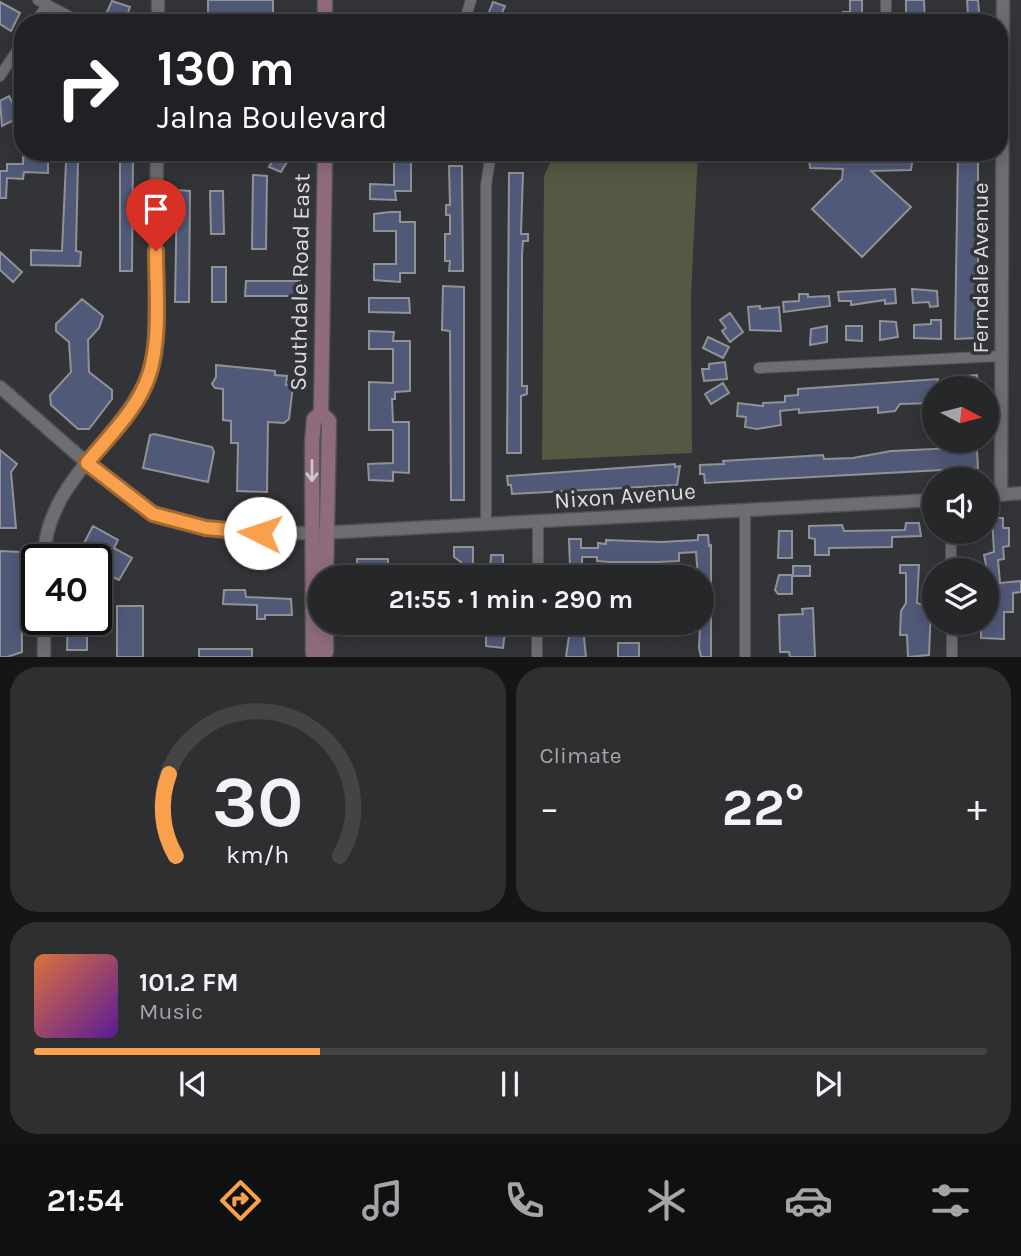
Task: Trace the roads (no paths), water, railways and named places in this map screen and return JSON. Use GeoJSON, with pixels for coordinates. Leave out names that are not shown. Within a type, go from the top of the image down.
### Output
{"type":"FeatureCollection","features":[{"type":"Feature","properties":{"kind":"main road","name":"Southdale Road East"},"geometry":{"type":"LineString","coordinates":[[325,161],[321,413],[314,419],[319,533],[313,653],[319,657],[326,652],[326,635]]}},
{"type":"Feature","properties":{"kind":"main road","name":"Southdale Road East"},"geometry":{"type":"LineString","coordinates":[[319,533],[324,565]]}},
{"type":"Feature","properties":{"kind":"street"},"geometry":{"type":"LineString","coordinates":[[42,2],[65,14]]}},
{"type":"Feature","properties":{"kind":"street"},"geometry":{"type":"LineString","coordinates":[[0,76],[14,55]]}},
{"type":"Feature","properties":{"kind":"street"},"geometry":{"type":"LineString","coordinates":[[44,544],[55,503],[141,394],[154,357],[157,161]]}},
{"type":"Feature","properties":{"kind":"street"},"geometry":{"type":"LineString","coordinates":[[486,525],[486,185],[490,161]]}},
{"type":"Feature","properties":{"kind":"street","name":"Ferndale Avenue"},"geometry":{"type":"LineString","coordinates":[[1000,161],[1001,495]]}},
{"type":"Feature","properties":{"kind":"street"},"geometry":{"type":"LineString","coordinates":[[759,368],[1001,356]]}},
{"type":"Feature","properties":{"kind":"street","name":"Nixon Avenue"},"geometry":{"type":"LineString","coordinates":[[0,387],[87,463],[153,514],[206,528],[241,533],[319,533],[538,523],[922,501]]}},
{"type":"Feature","properties":{"kind":"street"},"geometry":{"type":"LineString","coordinates":[[1001,495],[1021,494]]}},
{"type":"Feature","properties":{"kind":"street"},"geometry":{"type":"LineString","coordinates":[[745,510],[745,657]]}},
{"type":"Feature","properties":{"kind":"street"},"geometry":{"type":"LineString","coordinates":[[538,523],[538,565]]}},
{"type":"Feature","properties":{"kind":"street"},"geometry":{"type":"LineString","coordinates":[[44,635],[44,657]]}},
{"type":"Feature","properties":{"kind":"street"},"geometry":{"type":"LineString","coordinates":[[537,635],[537,657]]}},
{"type":"Feature","properties":{"kind":"street"},"geometry":{"type":"LineString","coordinates":[[951,635],[952,657]]}}]}
